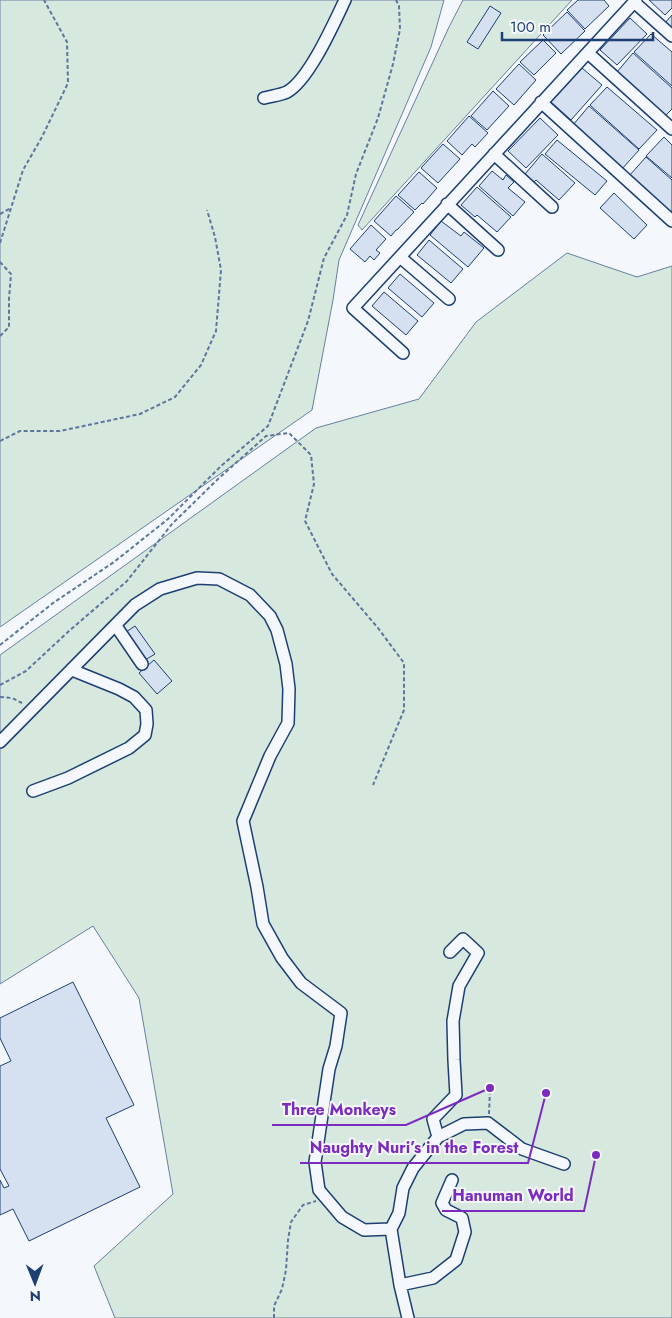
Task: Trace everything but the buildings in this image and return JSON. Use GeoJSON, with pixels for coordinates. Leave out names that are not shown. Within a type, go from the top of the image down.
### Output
{"type":"FeatureCollection","features":[{"type":"Feature","properties":{"kind":"street"},"geometry":{"type":"LineString","coordinates":[[264,98],[287,92],[303,77],[324,43],[345,0]]}},
{"type":"Feature","properties":{"kind":"street"},"geometry":{"type":"LineString","coordinates":[[403,353],[353,308],[635,1],[672,36]]}},
{"type":"Feature","properties":{"kind":"street"},"geometry":{"type":"LineString","coordinates":[[588,52],[672,129]]}},
{"type":"Feature","properties":{"kind":"street"},"geometry":{"type":"LineString","coordinates":[[541,102],[672,221]]}},
{"type":"Feature","properties":{"kind":"street"},"geometry":{"type":"LineString","coordinates":[[494,154],[552,207]]}},
{"type":"Feature","properties":{"kind":"street"},"geometry":{"type":"LineString","coordinates":[[448,204],[498,250]]}},
{"type":"Feature","properties":{"kind":"street"},"geometry":{"type":"LineString","coordinates":[[400,256],[449,299]]}},
{"type":"Feature","properties":{"kind":"street"},"geometry":{"type":"LineString","coordinates":[[0,742],[135,605],[160,588],[197,578],[219,579],[250,595],[270,616],[277,630],[286,664],[289,690],[288,722],[270,756],[243,821],[263,924],[282,958],[301,983],[341,1013],[336,1046],[329,1069],[315,1162],[318,1190],[342,1217],[364,1230],[392,1229]]}},
{"type":"Feature","properties":{"kind":"street"},"geometry":{"type":"LineString","coordinates":[[116,626],[142,664]]}},
{"type":"Feature","properties":{"kind":"street"},"geometry":{"type":"LineString","coordinates":[[33,792],[68,778],[129,748],[145,735],[147,724],[146,710],[134,697],[72,670]]}},
{"type":"Feature","properties":{"kind":"street"},"geometry":{"type":"LineString","coordinates":[[438,1137],[434,1119],[456,1095],[453,1021],[459,986],[478,953],[463,939],[450,952]]}},
{"type":"Feature","properties":{"kind":"street"},"geometry":{"type":"LineString","coordinates":[[408,1318],[400,1285],[392,1229],[399,1213],[402,1188],[412,1168],[438,1137],[464,1124],[488,1124],[522,1149],[564,1164]]}},
{"type":"Feature","properties":{"kind":"street"},"geometry":{"type":"LineString","coordinates":[[400,1285],[433,1278],[456,1260],[465,1232],[462,1218],[446,1210],[442,1203],[452,1180]]}},
{"type":"Feature","properties":{"kind":"path"},"geometry":{"type":"LineString","coordinates":[[0,243],[23,170],[68,83],[67,42],[44,1],[48,0]]}},
{"type":"Feature","properties":{"kind":"path"},"geometry":{"type":"LineString","coordinates":[[0,645],[53,603],[114,562],[168,519],[221,466],[268,426],[308,321],[324,258],[347,215],[356,174],[378,118],[393,64],[400,29],[399,6],[396,0]]}},
{"type":"Feature","properties":{"kind":"path"},"geometry":{"type":"LineString","coordinates":[[0,214],[11,208]]}},
{"type":"Feature","properties":{"kind":"path"},"geometry":{"type":"LineString","coordinates":[[0,441],[20,432],[60,431],[140,414],[175,397],[201,364],[216,331],[221,270],[215,237],[207,210]]}},
{"type":"Feature","properties":{"kind":"path"},"geometry":{"type":"LineString","coordinates":[[0,262],[12,274],[9,299],[9,327],[0,336]]}},
{"type":"Feature","properties":{"kind":"path"},"geometry":{"type":"LineString","coordinates":[[0,685],[26,671],[127,581],[172,524],[266,436],[289,433],[311,455],[314,484],[305,520],[332,574],[378,628],[404,663],[404,710],[373,785]]}},
{"type":"Feature","properties":{"kind":"path"},"geometry":{"type":"LineString","coordinates":[[0,697],[12,698],[33,709]]}},
{"type":"Feature","properties":{"kind":"path"},"geometry":{"type":"LineString","coordinates":[[488,1124],[490,1089]]}},
{"type":"Feature","properties":{"kind":"path"},"geometry":{"type":"LineString","coordinates":[[274,1318],[274,1306],[282,1289],[286,1270],[291,1222],[303,1205],[326,1198]]}},
{"type":"Feature","properties":{"kind":"shaded area"},"geometry":{"type":"Polygon","coordinates":[[[0,0],[444,0],[431,47],[339,260],[312,410],[0,627],[0,0]]]}},
{"type":"Feature","properties":{"kind":"shaded area"},"geometry":{"type":"Polygon","coordinates":[[[463,0],[572,0],[362,230],[358,225],[463,0]]]}},
{"type":"Feature","properties":{"kind":"shaded area"},"geometry":{"type":"Polygon","coordinates":[[[567,253],[637,277],[672,266],[672,1318],[115,1318],[94,1266],[173,1194],[139,998],[93,926],[0,984],[0,655],[316,428],[419,399],[476,322],[567,253]]]}},
{"type":"Feature","properties":{"kind":"place","name":"Three Monkeys"},"geometry":{"type":"Point","coordinates":[490,1088]}},
{"type":"Feature","properties":{"kind":"place","name":"Naughty Nuri’s in the Forest"},"geometry":{"type":"Point","coordinates":[546,1093]}},
{"type":"Feature","properties":{"kind":"place","name":"Hanuman World"},"geometry":{"type":"Point","coordinates":[596,1155]}}]}
